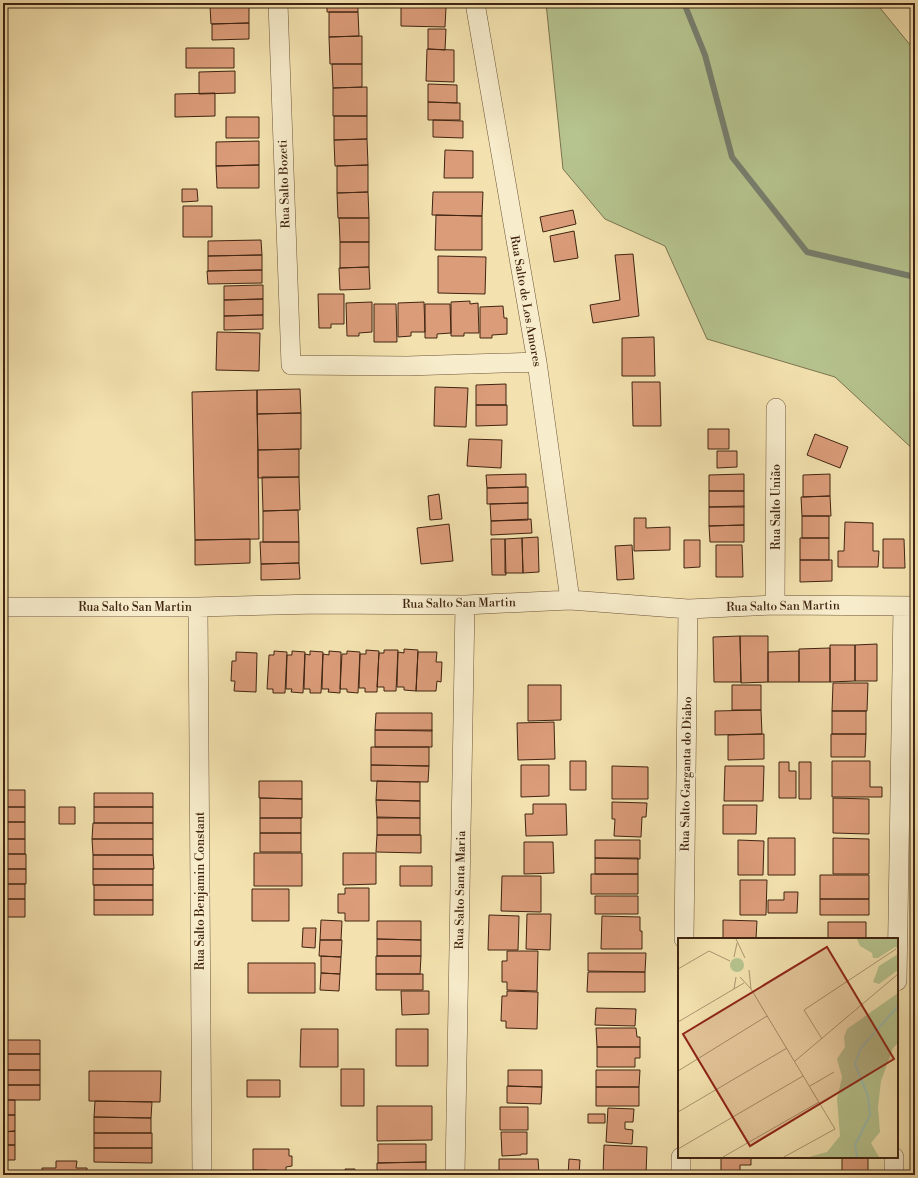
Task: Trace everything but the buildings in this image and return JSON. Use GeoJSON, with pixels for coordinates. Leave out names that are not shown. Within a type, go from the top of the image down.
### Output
{"type":"FeatureCollection","features":[{"type":"Feature","properties":{"kind":"street","name":"Rua Salto Bozeti"},"geometry":{"type":"LineString","coordinates":[[278,3],[291,364],[407,366],[537,362]]}},
{"type":"Feature","properties":{"kind":"street","name":"Rua Salto de Los Amores"},"geometry":{"type":"LineString","coordinates":[[475,3],[537,362],[570,600]]}},
{"type":"Feature","properties":{"kind":"street","name":"Rua Salto União"},"geometry":{"type":"LineString","coordinates":[[775,605],[776,408]]}},
{"type":"Feature","properties":{"kind":"street","name":"Rua Salto San Martin"},"geometry":{"type":"LineString","coordinates":[[3,607],[198,607],[318,604],[465,604],[570,600],[688,609],[775,605],[909,606]]}},
{"type":"Feature","properties":{"kind":"street","name":"Rua Salto Santa Maria"},"geometry":{"type":"LineString","coordinates":[[455,1175],[465,604]]}},
{"type":"Feature","properties":{"kind":"street"},"geometry":{"type":"LineString","coordinates":[[898,950],[909,606]]}},
{"type":"Feature","properties":{"kind":"street","name":"Rua Salto Benjamin Constant"},"geometry":{"type":"LineString","coordinates":[[198,607],[202,1175]]}},
{"type":"Feature","properties":{"kind":"street","name":"Rua Salto Garganta do Diabo"},"geometry":{"type":"LineString","coordinates":[[684,938],[688,609]]}},
{"type":"Feature","properties":{"kind":"street"},"geometry":{"type":"LineString","coordinates":[[681,1158],[681,1175]]}},
{"type":"Feature","properties":{"kind":"street"},"geometry":{"type":"LineString","coordinates":[[894,1158],[894,1175]]}},
{"type":"Feature","properties":{"kind":"green space"},"geometry":{"type":"Polygon","coordinates":[[[546,3],[876,3],[915,51],[915,451],[835,377],[707,339],[665,246],[605,219],[563,169],[546,3]]]}},
{"type":"Feature","properties":{"kind":"waterway"},"geometry":{"type":"LineString","coordinates":[[684,3],[705,55],[732,157],[807,252],[915,277]]}}]}
